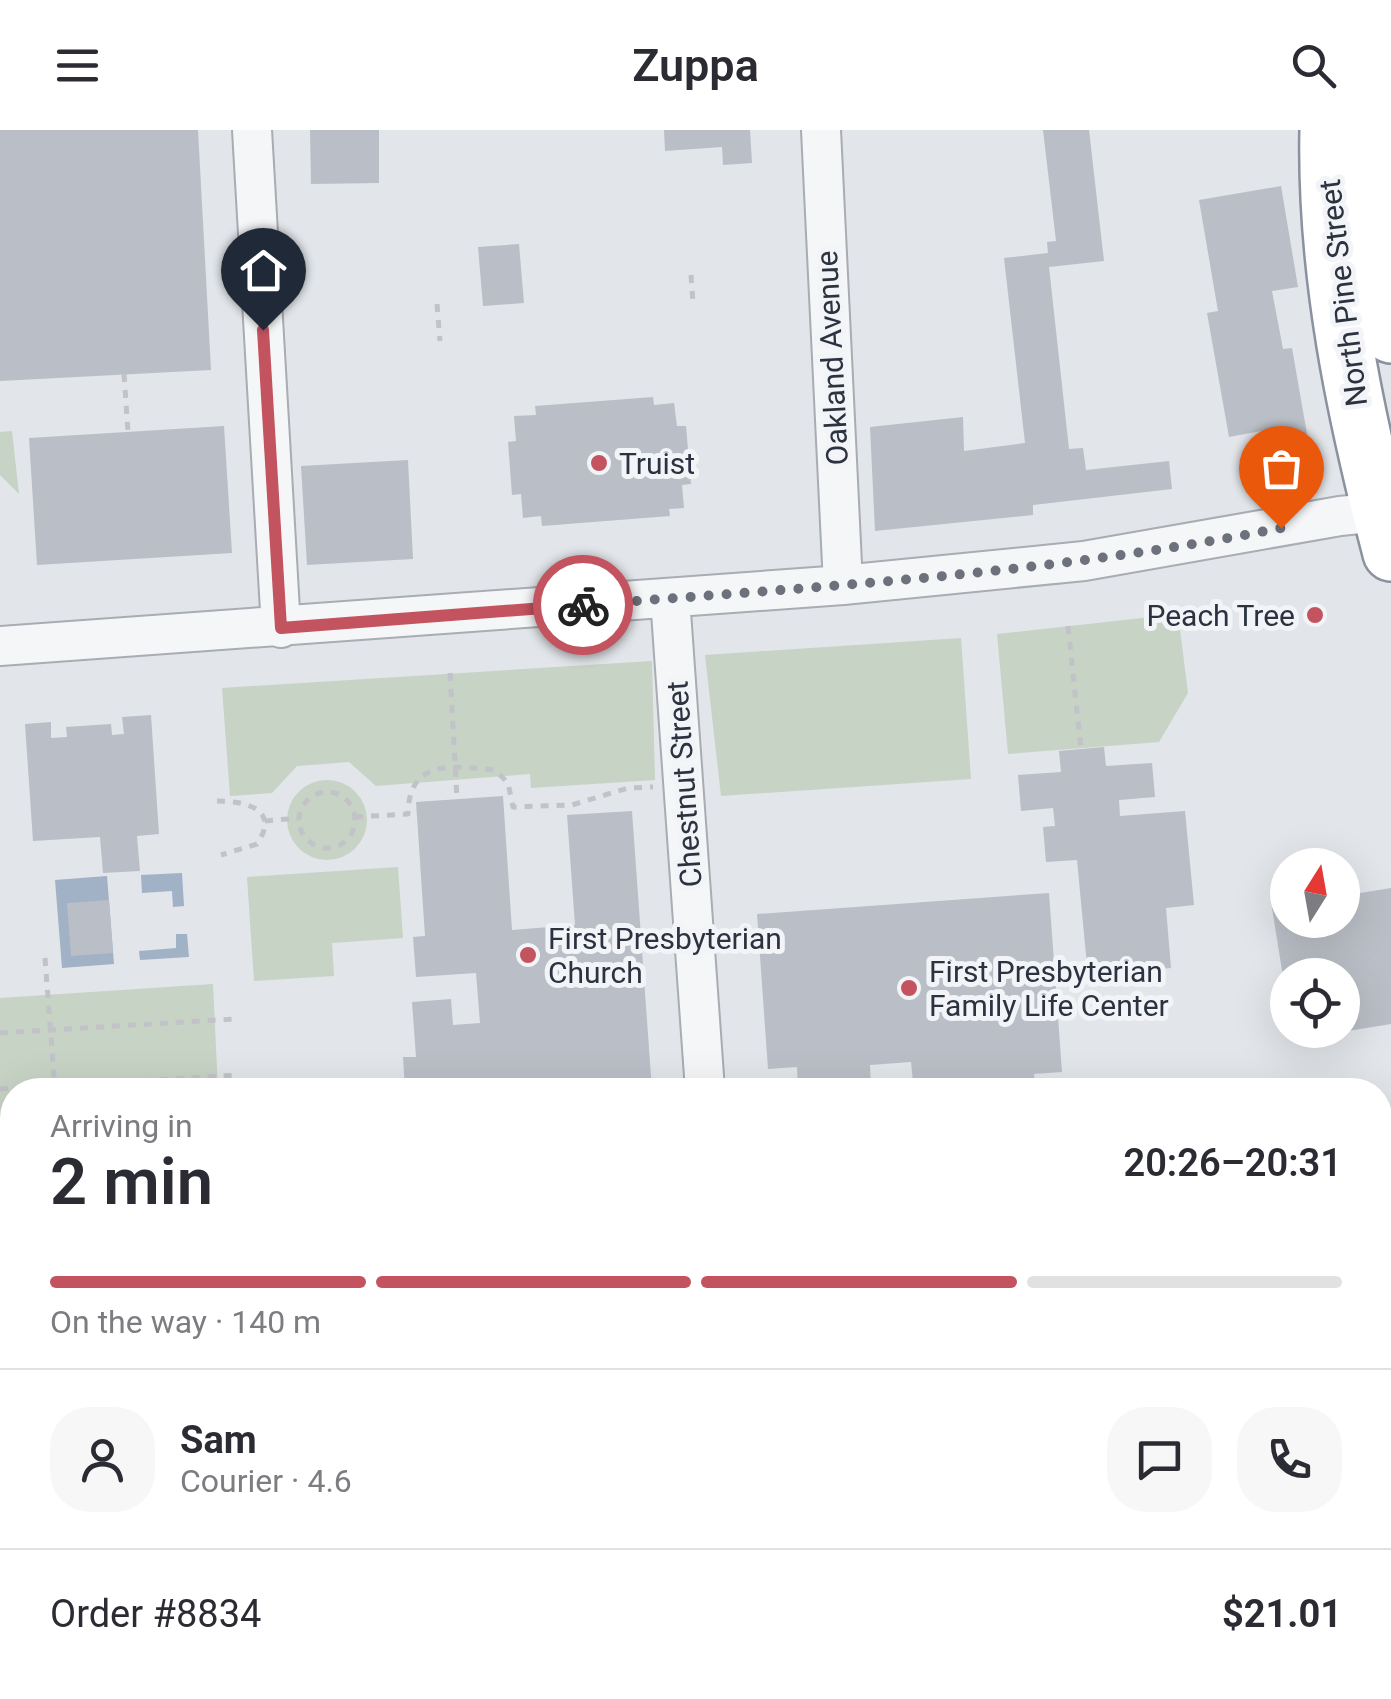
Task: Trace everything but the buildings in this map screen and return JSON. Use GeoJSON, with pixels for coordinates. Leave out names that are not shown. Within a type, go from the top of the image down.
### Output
{"type":"FeatureCollection","features":[{"type":"Feature","properties":{"kind":"highway","name":"North Pine Street"},"geometry":{"type":"LineString","coordinates":[[1328,130],[1330,208],[1340,316],[1356,410],[1388,526]]}},
{"type":"Feature","properties":{"kind":"highway","name":"North Pine Street"},"geometry":{"type":"LineString","coordinates":[[1378,130],[1380,244],[1391,335]]}},
{"type":"Feature","properties":{"kind":"street"},"geometry":{"type":"LineString","coordinates":[[252,130],[281,628]]}},
{"type":"Feature","properties":{"kind":"street","name":"Oakland Avenue"},"geometry":{"type":"LineString","coordinates":[[820,130],[843,585]]}},
{"type":"Feature","properties":{"kind":"street"},"geometry":{"type":"LineString","coordinates":[[0,646],[843,585],[1084,562],[1340,516],[1388,526]]}},
{"type":"Feature","properties":{"kind":"street","name":"Chestnut Street"},"geometry":{"type":"LineString","coordinates":[[670,598],[704,1078]]}},
{"type":"Feature","properties":{"kind":"path"},"geometry":{"type":"LineString","coordinates":[[691,274],[693,303]]}},
{"type":"Feature","properties":{"kind":"path"},"geometry":{"type":"LineString","coordinates":[[438,304],[440,341]]}},
{"type":"Feature","properties":{"kind":"path"},"geometry":{"type":"LineString","coordinates":[[124,374],[128,432]]}},
{"type":"Feature","properties":{"kind":"path"},"geometry":{"type":"LineString","coordinates":[[1068,626],[1080,749]]}},
{"type":"Feature","properties":{"kind":"path"},"geometry":{"type":"LineString","coordinates":[[450,673],[457,799]]}},
{"type":"Feature","properties":{"kind":"path"},"geometry":{"type":"LineString","coordinates":[[355,817],[408,814],[408,791],[420,776],[455,766],[495,770],[508,783],[512,807],[572,805],[628,788],[661,787]]}},
{"type":"Feature","properties":{"kind":"path"},"geometry":{"type":"LineString","coordinates":[[332,792],[348,801],[355,825],[346,841],[330,848],[312,843],[300,828],[300,818],[307,801],[332,792]]}},
{"type":"Feature","properties":{"kind":"path"},"geometry":{"type":"LineString","coordinates":[[217,801],[239,801],[257,808],[265,821],[263,836],[257,844],[221,855]]}},
{"type":"Feature","properties":{"kind":"path"},"geometry":{"type":"LineString","coordinates":[[265,821],[300,818]]}},
{"type":"Feature","properties":{"kind":"path"},"geometry":{"type":"LineString","coordinates":[[45,958],[53,1078]]}},
{"type":"Feature","properties":{"kind":"path"},"geometry":{"type":"LineString","coordinates":[[0,1033],[234,1018]]}},
{"type":"Feature","properties":{"kind":"path"},"geometry":{"type":"LineString","coordinates":[[196,1078],[238,1075]]}},
{"type":"Feature","properties":{"kind":"green space"},"geometry":{"type":"Polygon","coordinates":[[[12,431],[19,494],[0,475],[0,432],[12,431]]]}},
{"type":"Feature","properties":{"kind":"green space"},"geometry":{"type":"Polygon","coordinates":[[[1178,614],[1188,693],[1159,742],[1008,754],[997,634],[1178,614]]]}},
{"type":"Feature","properties":{"kind":"green space"},"geometry":{"type":"Polygon","coordinates":[[[961,638],[971,779],[721,796],[705,655],[961,638]]]}},
{"type":"Feature","properties":{"kind":"green space"},"geometry":{"type":"Polygon","coordinates":[[[652,661],[655,780],[531,788],[530,774],[376,786],[349,762],[297,766],[272,793],[230,796],[222,688],[652,661]]]}},
{"type":"Feature","properties":{"kind":"green space"},"geometry":{"type":"Polygon","coordinates":[[[327,780],[342,783],[355,792],[364,805],[364,835],[355,848],[342,857],[327,860],[312,857],[299,848],[290,835],[287,820],[290,805],[299,792],[312,783],[327,780]]]}},
{"type":"Feature","properties":{"kind":"green space"},"geometry":{"type":"Polygon","coordinates":[[[398,867],[403,938],[332,943],[334,976],[254,981],[247,877],[398,867]]]}},
{"type":"Feature","properties":{"kind":"green space"},"geometry":{"type":"Polygon","coordinates":[[[213,984],[217,1078],[0,1078],[0,998],[213,984]]]}},
{"type":"Feature","properties":{"kind":"water"},"geometry":{"type":"Polygon","coordinates":[[[182,873],[184,906],[173,907],[172,891],[142,893],[141,875],[182,873]]]}},
{"type":"Feature","properties":{"kind":"water"},"geometry":{"type":"Polygon","coordinates":[[[107,876],[114,964],[62,968],[55,880],[107,876]]]}},
{"type":"Feature","properties":{"kind":"water"},"geometry":{"type":"Polygon","coordinates":[[[176,934],[187,934],[189,957],[140,960],[139,951],[176,948],[176,934]]]}},
{"type":"Feature","properties":{"kind":"way so far"},"geometry":{"type":"LineString","coordinates":[[583,605],[1084,562],[1281,528]]}},
{"type":"Feature","properties":{"kind":"place","name":"Truist"},"geometry":{"type":"Point","coordinates":[599,463]}},
{"type":"Feature","properties":{"kind":"place","name":"Peach Tree"},"geometry":{"type":"Point","coordinates":[1315,615]}},
{"type":"Feature","properties":{"kind":"place","name":"First Presbyterian Church"},"geometry":{"type":"Point","coordinates":[528,955]}},
{"type":"Feature","properties":{"kind":"place","name":"First Presbyterian Family Life Center"},"geometry":{"type":"Point","coordinates":[909,988]}},
{"type":"Feature","properties":{"kind":"route"},"geometry":{"type":"LineString","coordinates":[[263,330],[281,628],[583,605]]}}]}
